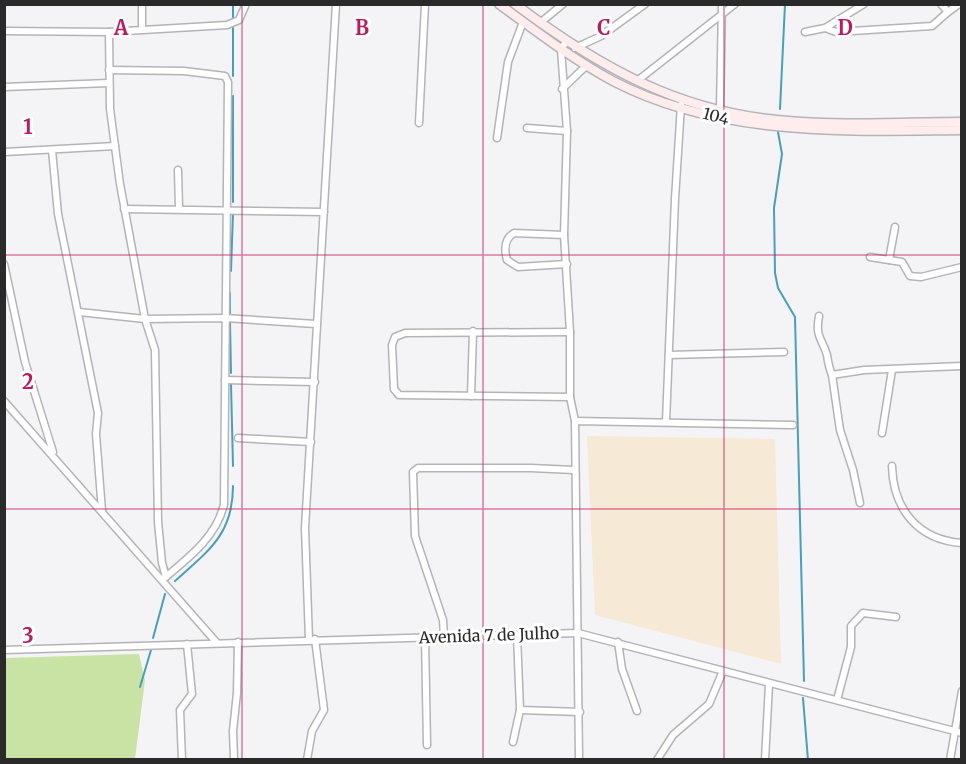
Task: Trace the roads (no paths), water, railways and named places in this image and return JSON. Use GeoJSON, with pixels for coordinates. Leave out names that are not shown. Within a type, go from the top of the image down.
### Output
{"type":"FeatureCollection","features":[{"type":"Feature","properties":{"kind":"street"},"geometry":{"type":"LineString","coordinates":[[142,4],[142,29]]}},
{"type":"Feature","properties":{"kind":"street"},"geometry":{"type":"LineString","coordinates":[[4,31],[109,32],[227,25],[239,20],[246,4]]}},
{"type":"Feature","properties":{"kind":"street"},"geometry":{"type":"LineString","coordinates":[[307,759],[312,731],[324,710],[312,639],[306,528],[336,4]]}},
{"type":"Feature","properties":{"kind":"street"},"geometry":{"type":"LineString","coordinates":[[419,123],[425,4]]}},
{"type":"Feature","properties":{"kind":"street","name":"104"},"geometry":{"type":"LineString","coordinates":[[499,4],[523,22],[563,46],[587,65],[637,91],[683,102],[739,122],[962,130]]}},
{"type":"Feature","properties":{"kind":"street"},"geometry":{"type":"LineString","coordinates":[[515,4],[540,23],[563,46],[574,48],[683,102],[782,124]]}},
{"type":"Feature","properties":{"kind":"street"},"geometry":{"type":"LineString","coordinates":[[540,23],[563,4]]}},
{"type":"Feature","properties":{"kind":"street"},"geometry":{"type":"LineString","coordinates":[[574,48],[601,36],[645,4]]}},
{"type":"Feature","properties":{"kind":"street"},"geometry":{"type":"LineString","coordinates":[[720,110],[722,4]]}},
{"type":"Feature","properties":{"kind":"street"},"geometry":{"type":"LineString","coordinates":[[638,81],[735,4]]}},
{"type":"Feature","properties":{"kind":"street"},"geometry":{"type":"LineString","coordinates":[[805,32],[825,28],[864,4]]}},
{"type":"Feature","properties":{"kind":"street"},"geometry":{"type":"LineString","coordinates":[[941,4],[948,12]]}},
{"type":"Feature","properties":{"kind":"street"},"geometry":{"type":"LineString","coordinates":[[825,28],[836,32],[932,26],[959,4]]}},
{"type":"Feature","properties":{"kind":"street"},"geometry":{"type":"LineString","coordinates":[[496,138],[508,62],[523,22]]}},
{"type":"Feature","properties":{"kind":"street"},"geometry":{"type":"LineString","coordinates":[[109,32],[109,70],[115,146],[124,209],[144,319],[155,350],[157,365],[158,522],[164,579]]}},
{"type":"Feature","properties":{"kind":"street"},"geometry":{"type":"LineString","coordinates":[[563,46],[562,89],[567,131],[564,235],[570,332],[570,397],[575,421],[579,759]]}},
{"type":"Feature","properties":{"kind":"street"},"geometry":{"type":"LineString","coordinates":[[562,89],[587,65]]}},
{"type":"Feature","properties":{"kind":"street"},"geometry":{"type":"LineString","coordinates":[[109,70],[184,71],[227,78],[225,482],[221,517],[194,553],[164,579]]}},
{"type":"Feature","properties":{"kind":"street"},"geometry":{"type":"LineString","coordinates":[[4,87],[110,83]]}},
{"type":"Feature","properties":{"kind":"street"},"geometry":{"type":"LineString","coordinates":[[666,422],[683,102]]}},
{"type":"Feature","properties":{"kind":"street"},"geometry":{"type":"LineString","coordinates":[[831,126],[962,122]]}},
{"type":"Feature","properties":{"kind":"street"},"geometry":{"type":"LineString","coordinates":[[526,128],[567,131]]}},
{"type":"Feature","properties":{"kind":"street"},"geometry":{"type":"LineString","coordinates":[[4,152],[115,146]]}},
{"type":"Feature","properties":{"kind":"street"},"geometry":{"type":"LineString","coordinates":[[52,150],[58,214],[98,413],[96,435],[102,510]]}},
{"type":"Feature","properties":{"kind":"street"},"geometry":{"type":"LineString","coordinates":[[178,170],[179,209]]}},
{"type":"Feature","properties":{"kind":"street"},"geometry":{"type":"LineString","coordinates":[[124,209],[324,212]]}},
{"type":"Feature","properties":{"kind":"street"},"geometry":{"type":"LineString","coordinates":[[889,260],[895,227]]}},
{"type":"Feature","properties":{"kind":"street"},"geometry":{"type":"LineString","coordinates":[[564,235],[514,233],[507,240],[505,253],[507,260],[518,267],[567,264]]}},
{"type":"Feature","properties":{"kind":"street"},"geometry":{"type":"LineString","coordinates":[[870,257],[902,262],[914,278],[962,267]]}},
{"type":"Feature","properties":{"kind":"street"},"geometry":{"type":"LineString","coordinates":[[4,264],[25,362],[54,456]]}},
{"type":"Feature","properties":{"kind":"street"},"geometry":{"type":"LineString","coordinates":[[79,312],[144,319],[225,318],[316,324]]}},
{"type":"Feature","properties":{"kind":"street"},"geometry":{"type":"LineString","coordinates":[[819,316],[818,336],[826,352],[832,375],[840,430],[854,470],[860,503]]}},
{"type":"Feature","properties":{"kind":"street"},"geometry":{"type":"LineString","coordinates":[[570,332],[473,331],[400,334],[395,337],[392,345],[396,393],[399,395],[570,397]]}},
{"type":"Feature","properties":{"kind":"street"},"geometry":{"type":"LineString","coordinates":[[471,396],[473,331]]}},
{"type":"Feature","properties":{"kind":"street"},"geometry":{"type":"LineString","coordinates":[[669,355],[784,352]]}},
{"type":"Feature","properties":{"kind":"street"},"geometry":{"type":"LineString","coordinates":[[832,375],[962,366]]}},
{"type":"Feature","properties":{"kind":"street"},"geometry":{"type":"LineString","coordinates":[[882,433],[892,370]]}},
{"type":"Feature","properties":{"kind":"street"},"geometry":{"type":"LineString","coordinates":[[225,380],[315,382]]}},
{"type":"Feature","properties":{"kind":"street"},"geometry":{"type":"LineString","coordinates":[[4,401],[164,579],[217,643]]}},
{"type":"Feature","properties":{"kind":"street"},"geometry":{"type":"LineString","coordinates":[[575,421],[793,425]]}},
{"type":"Feature","properties":{"kind":"street"},"geometry":{"type":"LineString","coordinates":[[238,438],[311,442]]}},
{"type":"Feature","properties":{"kind":"street"},"geometry":{"type":"LineString","coordinates":[[892,466],[897,497],[910,521],[932,537],[962,543]]}},
{"type":"Feature","properties":{"kind":"street"},"geometry":{"type":"LineString","coordinates":[[444,637],[443,620],[415,536],[413,472],[418,468],[574,470]]}},
{"type":"Feature","properties":{"kind":"street"},"geometry":{"type":"LineString","coordinates":[[837,700],[851,647],[850,626],[863,613],[896,617]]}},
{"type":"Feature","properties":{"kind":"street","name":"Avenida 7 de Julho"},"geometry":{"type":"LineString","coordinates":[[4,650],[312,639],[578,633],[958,733]]}},
{"type":"Feature","properties":{"kind":"street"},"geometry":{"type":"LineString","coordinates":[[513,742],[520,710],[517,635]]}},
{"type":"Feature","properties":{"kind":"street"},"geometry":{"type":"LineString","coordinates":[[425,637],[427,745]]}},
{"type":"Feature","properties":{"kind":"street"},"geometry":{"type":"LineString","coordinates":[[234,759],[233,731],[237,693],[238,642]]}},
{"type":"Feature","properties":{"kind":"street"},"geometry":{"type":"LineString","coordinates":[[618,642],[622,669],[637,711]]}},
{"type":"Feature","properties":{"kind":"street"},"geometry":{"type":"LineString","coordinates":[[182,759],[180,710],[192,694],[186,644]]}},
{"type":"Feature","properties":{"kind":"street"},"geometry":{"type":"LineString","coordinates":[[657,759],[672,735],[710,704],[723,671]]}},
{"type":"Feature","properties":{"kind":"street"},"geometry":{"type":"LineString","coordinates":[[765,759],[769,684]]}},
{"type":"Feature","properties":{"kind":"street"},"geometry":{"type":"LineString","coordinates":[[950,759],[958,733],[962,691]]}},
{"type":"Feature","properties":{"kind":"street"},"geometry":{"type":"LineString","coordinates":[[520,710],[580,712]]}},
{"type":"Feature","properties":{"kind":"waterway"},"geometry":{"type":"LineString","coordinates":[[233,4],[233,18]]}},
{"type":"Feature","properties":{"kind":"waterway"},"geometry":{"type":"LineString","coordinates":[[780,109],[785,4]]}},
{"type":"Feature","properties":{"kind":"waterway"},"geometry":{"type":"LineString","coordinates":[[233,28],[233,76]]}},
{"type":"Feature","properties":{"kind":"waterway"},"geometry":{"type":"LineString","coordinates":[[233,96],[233,202]]}},
{"type":"Feature","properties":{"kind":"waterway"},"geometry":{"type":"LineString","coordinates":[[778,132],[782,154],[774,208],[775,273],[778,288],[795,317],[804,681]]}},
{"type":"Feature","properties":{"kind":"waterway"},"geometry":{"type":"LineString","coordinates":[[231,271],[233,213]]}},
{"type":"Feature","properties":{"kind":"waterway"},"geometry":{"type":"LineString","coordinates":[[230,293],[230,313]]}},
{"type":"Feature","properties":{"kind":"waterway"},"geometry":{"type":"LineString","coordinates":[[230,323],[231,373]]}},
{"type":"Feature","properties":{"kind":"waterway"},"geometry":{"type":"LineString","coordinates":[[231,384],[233,466]]}},
{"type":"Feature","properties":{"kind":"waterway"},"geometry":{"type":"LineString","coordinates":[[175,581],[208,551],[223,530],[229,517],[233,486]]}},
{"type":"Feature","properties":{"kind":"waterway"},"geometry":{"type":"LineString","coordinates":[[153,638],[165,594]]}},
{"type":"Feature","properties":{"kind":"waterway"},"geometry":{"type":"LineString","coordinates":[[140,687],[151,650]]}},
{"type":"Feature","properties":{"kind":"waterway"},"geometry":{"type":"LineString","coordinates":[[803,698],[808,760]]}}]}
